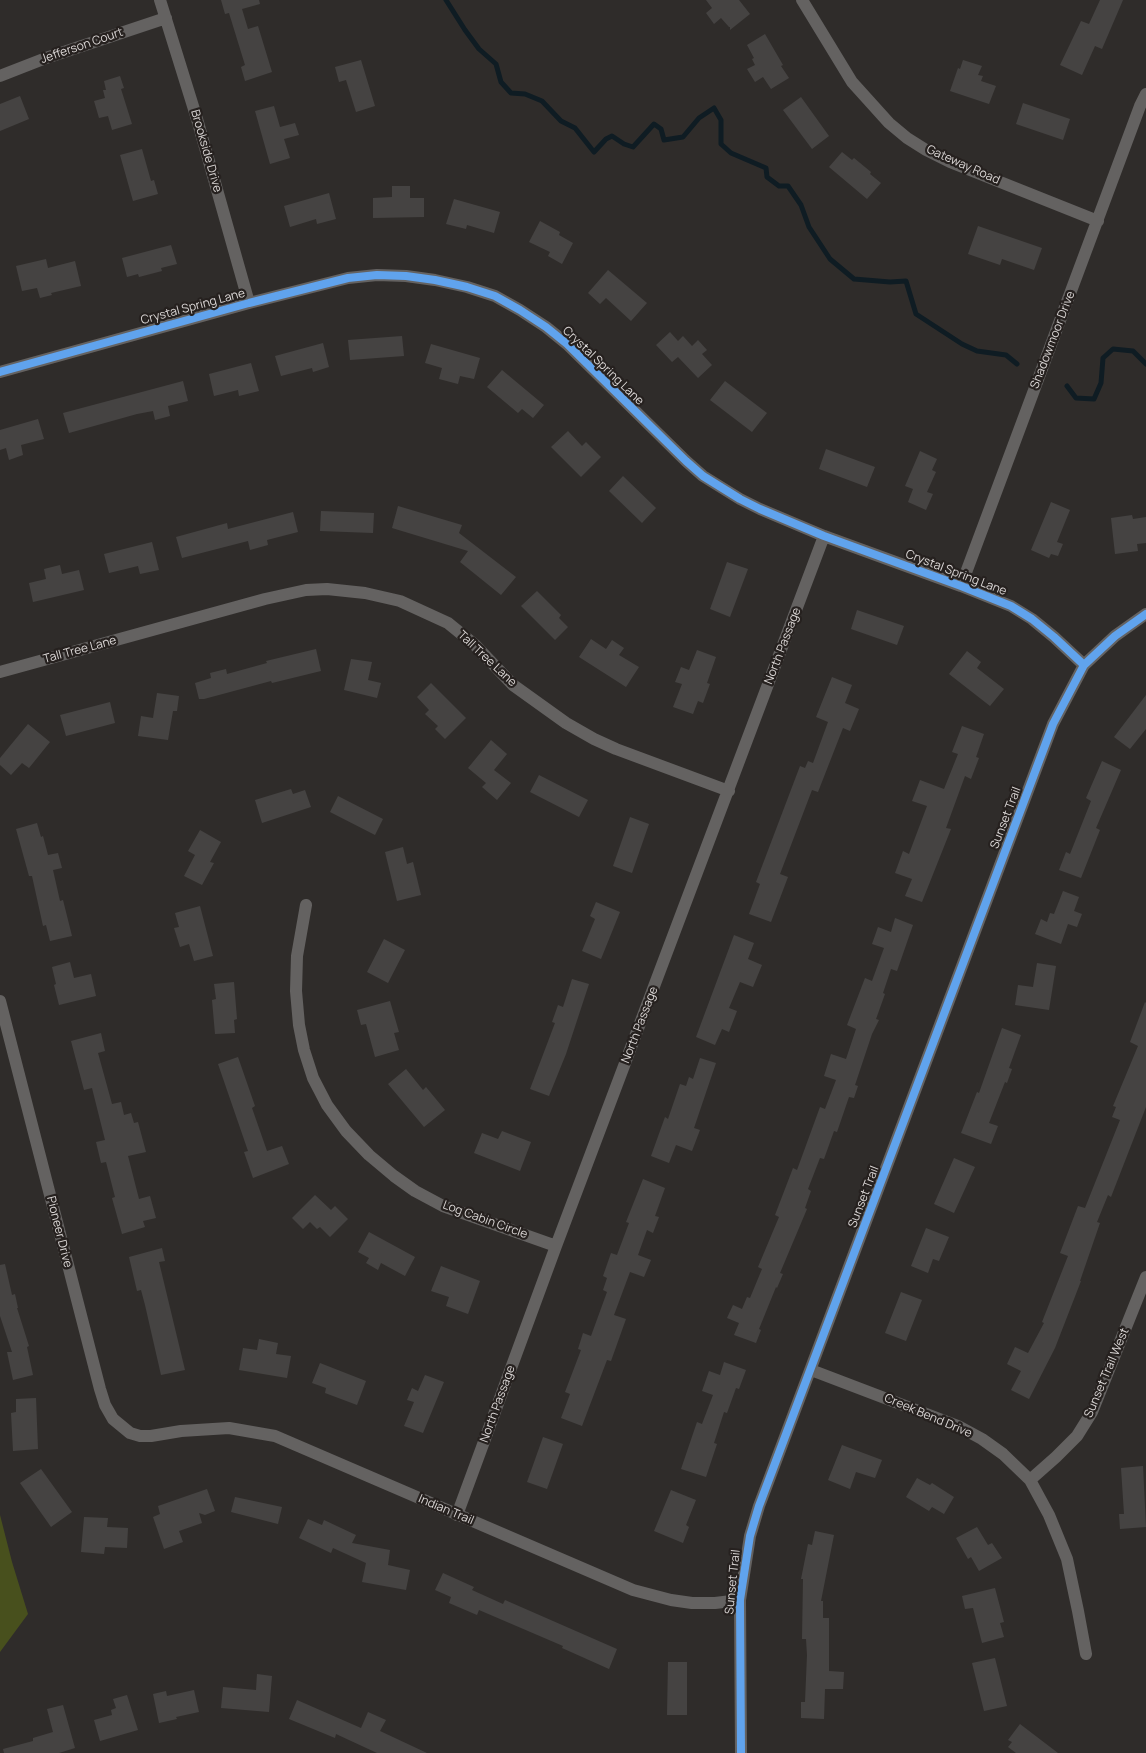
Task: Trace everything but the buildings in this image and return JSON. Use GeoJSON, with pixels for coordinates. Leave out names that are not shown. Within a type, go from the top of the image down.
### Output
{"type":"FeatureCollection","features":[{"type":"Feature","properties":{"kind":"street","name":"Brookside Drive"},"geometry":{"type":"LineString","coordinates":[[160,0],[197,119],[250,303]]}},
{"type":"Feature","properties":{"kind":"street","name":"Gateway Road"},"geometry":{"type":"LineString","coordinates":[[802,0],[852,82],[889,123],[907,138],[950,162],[1098,221]]}},
{"type":"Feature","properties":{"kind":"street","name":"Jefferson Court"},"geometry":{"type":"LineString","coordinates":[[0,76],[46,58],[166,18]]}},
{"type":"Feature","properties":{"kind":"street","name":"Shadowmoor Drive"},"geometry":{"type":"LineString","coordinates":[[961,586],[1146,94]]}},
{"type":"Feature","properties":{"kind":"street","name":"Crystal Spring Lane"},"geometry":{"type":"LineString","coordinates":[[0,372],[348,278],[378,275],[406,276],[467,287],[495,296],[546,327],[567,344],[703,476],[760,509],[824,536],[1011,606],[1032,619],[1084,665]]}},
{"type":"Feature","properties":{"kind":"street","name":"North Passage"},"geometry":{"type":"LineString","coordinates":[[457,1515],[556,1246],[824,536]]}},
{"type":"Feature","properties":{"kind":"street","name":"Tall Tree Lane"},"geometry":{"type":"LineString","coordinates":[[0,672],[265,599],[306,590],[327,589],[365,593],[400,601],[448,623],[475,645],[514,685],[566,723],[594,739],[729,791]]}},
{"type":"Feature","properties":{"kind":"street"},"geometry":{"type":"LineString","coordinates":[[1084,665],[1114,636],[1146,614]]}},
{"type":"Feature","properties":{"kind":"street","name":"Sunset Trail"},"geometry":{"type":"LineString","coordinates":[[742,1753],[740,1600],[750,1536],[759,1506],[1053,724],[1084,665]]}},
{"type":"Feature","properties":{"kind":"street","name":"Log Cabin Circle"},"geometry":{"type":"LineString","coordinates":[[306,905],[297,956],[296,991],[299,1025],[304,1050],[313,1078],[327,1105],[346,1131],[369,1155],[394,1176],[443,1206],[556,1246]]}},
{"type":"Feature","properties":{"kind":"street","name":"Pioneer Drive"},"geometry":{"type":"LineString","coordinates":[[0,1001],[105,1405],[113,1418],[130,1433],[140,1436],[151,1436]]}},
{"type":"Feature","properties":{"kind":"street","name":"Sunset Trail West"},"geometry":{"type":"LineString","coordinates":[[1030,1480],[1077,1436],[1092,1412],[1146,1277]]}},
{"type":"Feature","properties":{"kind":"street","name":"Creek Bend Drive"},"geometry":{"type":"LineString","coordinates":[[811,1370],[958,1426],[982,1439],[1003,1454],[1030,1480],[1049,1515],[1066,1559],[1086,1654]]}},
{"type":"Feature","properties":{"kind":"street","name":"Indian Trail"},"geometry":{"type":"LineString","coordinates":[[151,1436],[181,1431],[222,1428],[275,1436],[633,1590],[671,1600],[692,1603],[740,1600]]}},
{"type":"Feature","properties":{"kind":"green space"},"geometry":{"type":"Polygon","coordinates":[[[0,1515],[28,1614],[0,1652],[0,1515]]]}},
{"type":"Feature","properties":{"kind":"waterway"},"geometry":{"type":"LineString","coordinates":[[446,0],[479,49],[496,64],[501,82],[511,93],[525,94],[542,101],[561,121],[575,128],[594,152],[606,139],[612,136],[624,144],[633,147],[654,124],[661,129],[664,140],[683,137],[699,118],[714,108],[721,120],[721,144],[731,153],[766,168],[767,177],[779,186],[788,186],[801,205],[809,227],[830,259],[854,279],[890,282],[906,281],[916,314],[962,344],[977,351],[1006,355],[1017,364]]}},
{"type":"Feature","properties":{"kind":"waterway"},"geometry":{"type":"LineString","coordinates":[[1067,386],[1076,398],[1094,399],[1101,383],[1103,358],[1113,349],[1133,351],[1146,364]]}},
{"type":"Feature","properties":{"kind":"cycle path"},"geometry":{"type":"LineString","coordinates":[[0,372],[249,303],[348,278],[377,275],[406,276],[467,287],[495,296],[546,327],[567,344],[686,461],[703,476],[740,499],[824,536],[1011,606],[1032,619],[1084,665]]}},
{"type":"Feature","properties":{"kind":"cycle path"},"geometry":{"type":"LineString","coordinates":[[741,1753],[740,1600],[750,1536],[759,1506],[1053,724],[1084,665],[1115,636],[1146,614]]}}]}
